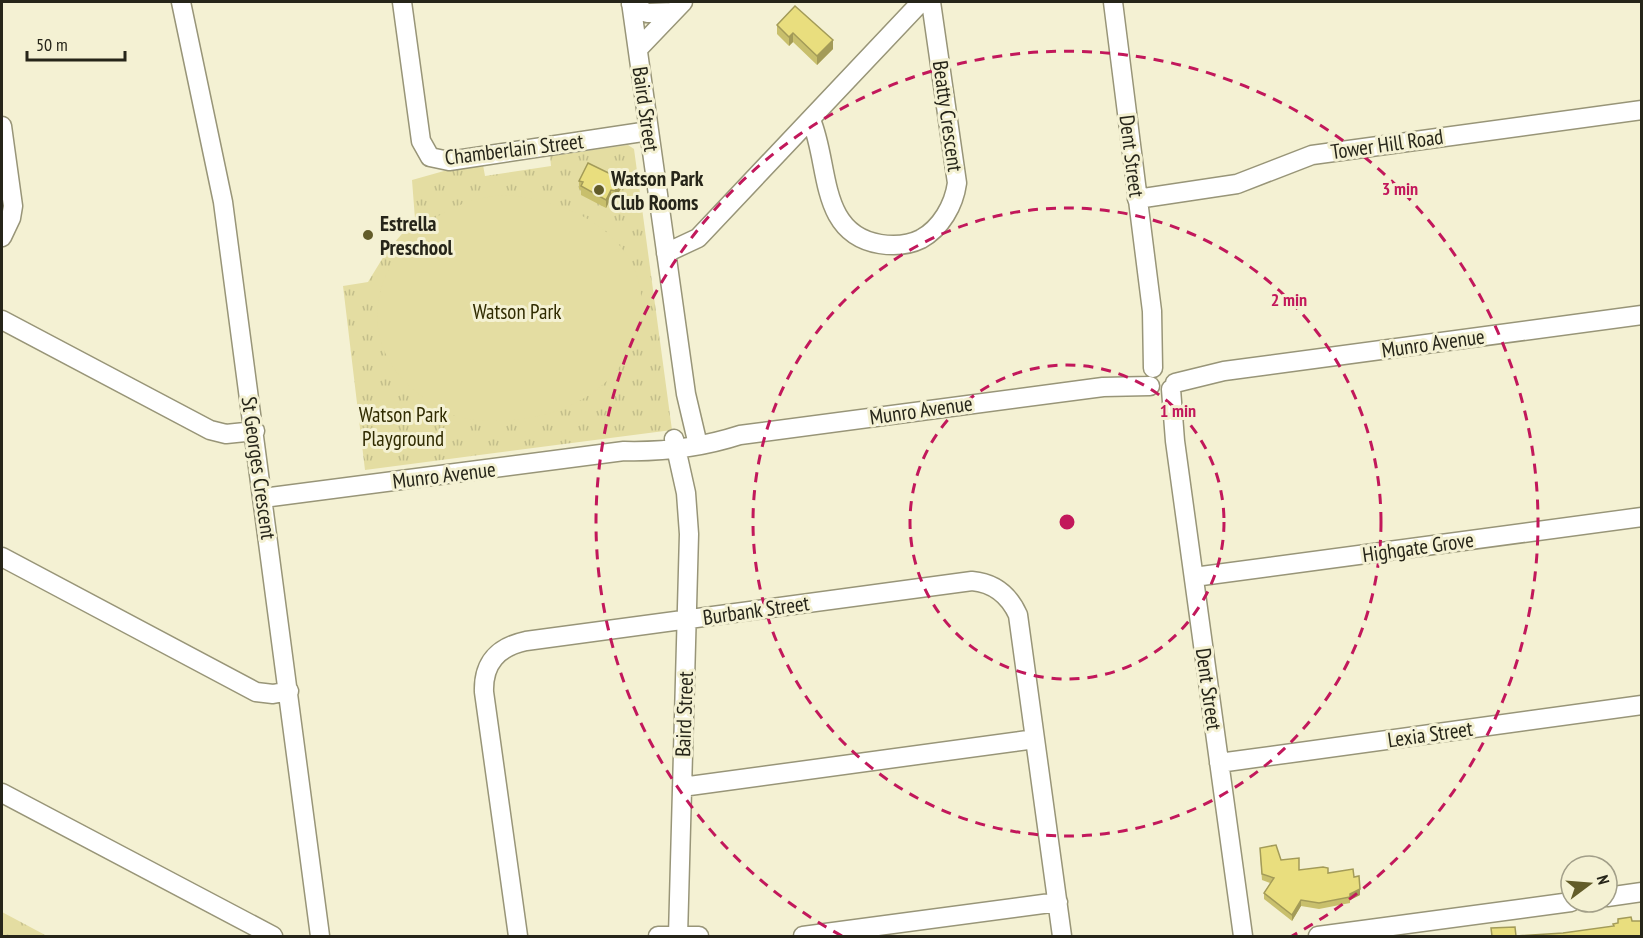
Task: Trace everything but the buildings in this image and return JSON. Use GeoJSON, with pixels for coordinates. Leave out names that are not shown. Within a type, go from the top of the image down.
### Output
{"type":"FeatureCollection","features":[{"type":"Feature","properties":{"kind":"street","name":"St Georges Crescent"},"geometry":{"type":"LineString","coordinates":[[181,2],[219,178],[290,691],[320,936]]}},
{"type":"Feature","properties":{"kind":"street","name":"Chamberlain Street"},"geometry":{"type":"LineString","coordinates":[[402,2],[421,141],[430,158],[449,161],[649,131]]}},
{"type":"Feature","properties":{"kind":"street"},"geometry":{"type":"LineString","coordinates":[[665,245],[706,227],[811,120],[921,2]]}},
{"type":"Feature","properties":{"kind":"street","name":"Beatty Crescent"},"geometry":{"type":"LineString","coordinates":[[811,120],[819,140],[830,202],[834,212],[847,228],[866,240],[886,245],[913,242],[936,228],[953,202],[957,183],[931,2]]}},
{"type":"Feature","properties":{"kind":"street","name":"Dent Street"},"geometry":{"type":"LineString","coordinates":[[1113,2],[1152,311],[1162,379],[1175,441],[1243,936]]}},
{"type":"Feature","properties":{"kind":"street"},"geometry":{"type":"LineString","coordinates":[[631,3],[648,13],[678,7]]}},
{"type":"Feature","properties":{"kind":"street","name":"Baird Street"},"geometry":{"type":"LineString","coordinates":[[631,3],[686,394],[686,493],[689,534],[678,936]]}},
{"type":"Feature","properties":{"kind":"street"},"geometry":{"type":"LineString","coordinates":[[638,49],[678,7]]}},
{"type":"Feature","properties":{"kind":"street","name":"Tower Hill Road"},"geometry":{"type":"LineString","coordinates":[[1137,199],[1237,184],[1312,155],[1641,110]]}},
{"type":"Feature","properties":{"kind":"street"},"geometry":{"type":"LineString","coordinates":[[2,126],[13,206],[11,218],[2,237]]}},
{"type":"Feature","properties":{"kind":"street","name":"Munro Avenue"},"geometry":{"type":"LineString","coordinates":[[263,498],[1641,315]]}},
{"type":"Feature","properties":{"kind":"street"},"geometry":{"type":"LineString","coordinates":[[2,320],[210,430],[226,434],[255,431]]}},
{"type":"Feature","properties":{"kind":"street","name":"Highgate Grove"},"geometry":{"type":"LineString","coordinates":[[1194,577],[1641,517]]}},
{"type":"Feature","properties":{"kind":"street"},"geometry":{"type":"LineString","coordinates":[[2,557],[256,692],[273,694],[290,691]]}},
{"type":"Feature","properties":{"kind":"street","name":"Burbank Street"},"geometry":{"type":"LineString","coordinates":[[518,936],[484,692],[484,682],[489,665],[500,651],[515,643],[982,582],[1001,591],[1010,600],[1018,615],[1035,739]]}},
{"type":"Feature","properties":{"kind":"street","name":"Lexia Street"},"geometry":{"type":"LineString","coordinates":[[1219,763],[1641,705]]}},
{"type":"Feature","properties":{"kind":"street"},"geometry":{"type":"LineString","coordinates":[[682,787],[1035,739],[1062,936]]}},
{"type":"Feature","properties":{"kind":"street"},"geometry":{"type":"LineString","coordinates":[[2,793],[273,936]]}},
{"type":"Feature","properties":{"kind":"street"},"geometry":{"type":"LineString","coordinates":[[1619,895],[1641,892]]}},
{"type":"Feature","properties":{"kind":"street"},"geometry":{"type":"LineString","coordinates":[[803,936],[1058,902]]}},
{"type":"Feature","properties":{"kind":"street"},"geometry":{"type":"LineString","coordinates":[[1318,936],[1559,904]]}},
{"type":"Feature","properties":{"kind":"street"},"geometry":{"type":"LineString","coordinates":[[658,936],[699,936]]}},
{"type":"Feature","properties":{"kind":"green space","name":"Watson Park"},"geometry":{"type":"Polygon","coordinates":[[[628,145],[634,149],[672,430],[365,470],[343,286],[368,282],[387,251],[415,219],[412,180],[444,171],[483,165],[485,176],[551,166],[550,156],[628,145]]]}},
{"type":"Feature","properties":{"kind":"green space"},"geometry":{"type":"Polygon","coordinates":[[[508,195],[575,212],[618,243],[639,282],[640,325],[621,365],[586,397],[534,417],[462,418],[425,399],[392,365],[379,333],[378,300],[389,268],[410,240],[437,217],[471,201],[508,195]]]}},
{"type":"Feature","properties":{"kind":"green space"},"geometry":{"type":"Polygon","coordinates":[[[2,912],[47,936],[2,936],[2,912]]]}},
{"type":"Feature","properties":{"kind":"place","name":"Watson Park Club Rooms"},"geometry":{"type":"Point","coordinates":[599,190]}},
{"type":"Feature","properties":{"kind":"place","name":"Estrella Preschool"},"geometry":{"type":"Point","coordinates":[368,235]}},
{"type":"Feature","properties":{"kind":"park label","name":"Watson Park Playground"},"geometry":{"type":"Point","coordinates":[403,426]}}]}
